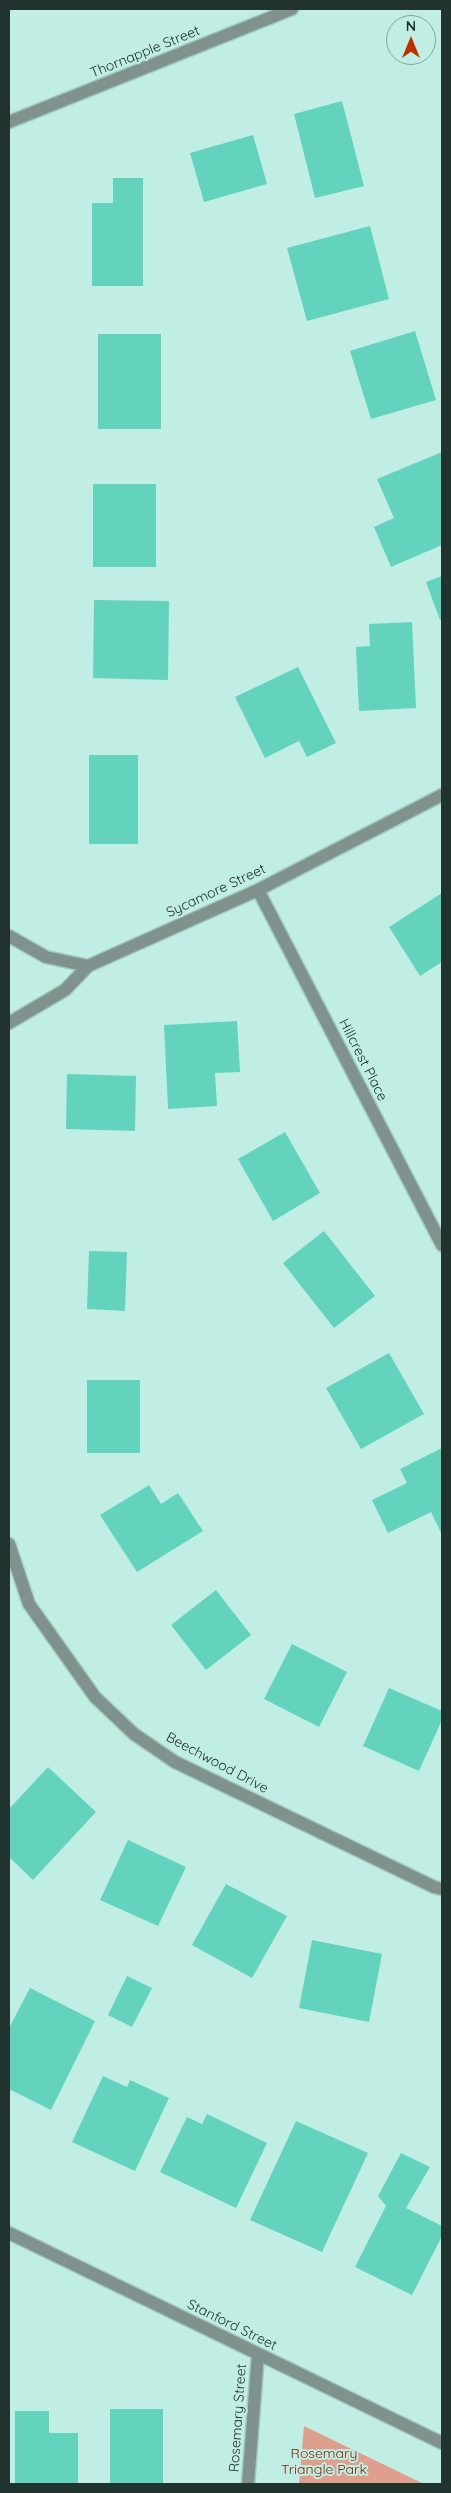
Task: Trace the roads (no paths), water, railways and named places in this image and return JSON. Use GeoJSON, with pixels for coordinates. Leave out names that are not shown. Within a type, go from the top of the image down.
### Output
{"type":"FeatureCollection","features":[{"type":"Feature","properties":{"kind":"street","name":"Thornapple Street"},"geometry":{"type":"LineString","coordinates":[[9,122],[292,9]]}},
{"type":"Feature","properties":{"kind":"street","name":"Sycamore Street"},"geometry":{"type":"LineString","coordinates":[[9,1023],[65,990],[88,966],[258,890],[442,795]]}},
{"type":"Feature","properties":{"kind":"street","name":"Hillcrest Place"},"geometry":{"type":"LineString","coordinates":[[258,890],[442,1245]]}},
{"type":"Feature","properties":{"kind":"street"},"geometry":{"type":"LineString","coordinates":[[9,936],[46,957],[88,966]]}},
{"type":"Feature","properties":{"kind":"street","name":"Beechwood Drive"},"geometry":{"type":"LineString","coordinates":[[9,1544],[29,1604],[95,1697],[134,1734],[175,1762],[442,1889]]}},
{"type":"Feature","properties":{"kind":"street","name":"Stanford Street"},"geometry":{"type":"LineString","coordinates":[[9,2234],[442,2443]]}},
{"type":"Feature","properties":{"kind":"street","name":"Rosemary Street"},"geometry":{"type":"LineString","coordinates":[[248,2484],[258,2354]]}},
{"type":"Feature","properties":{"kind":"park label","name":"Rosemary Triangle Park"},"geometry":{"type":"Point","coordinates":[324,2462]}}]}
